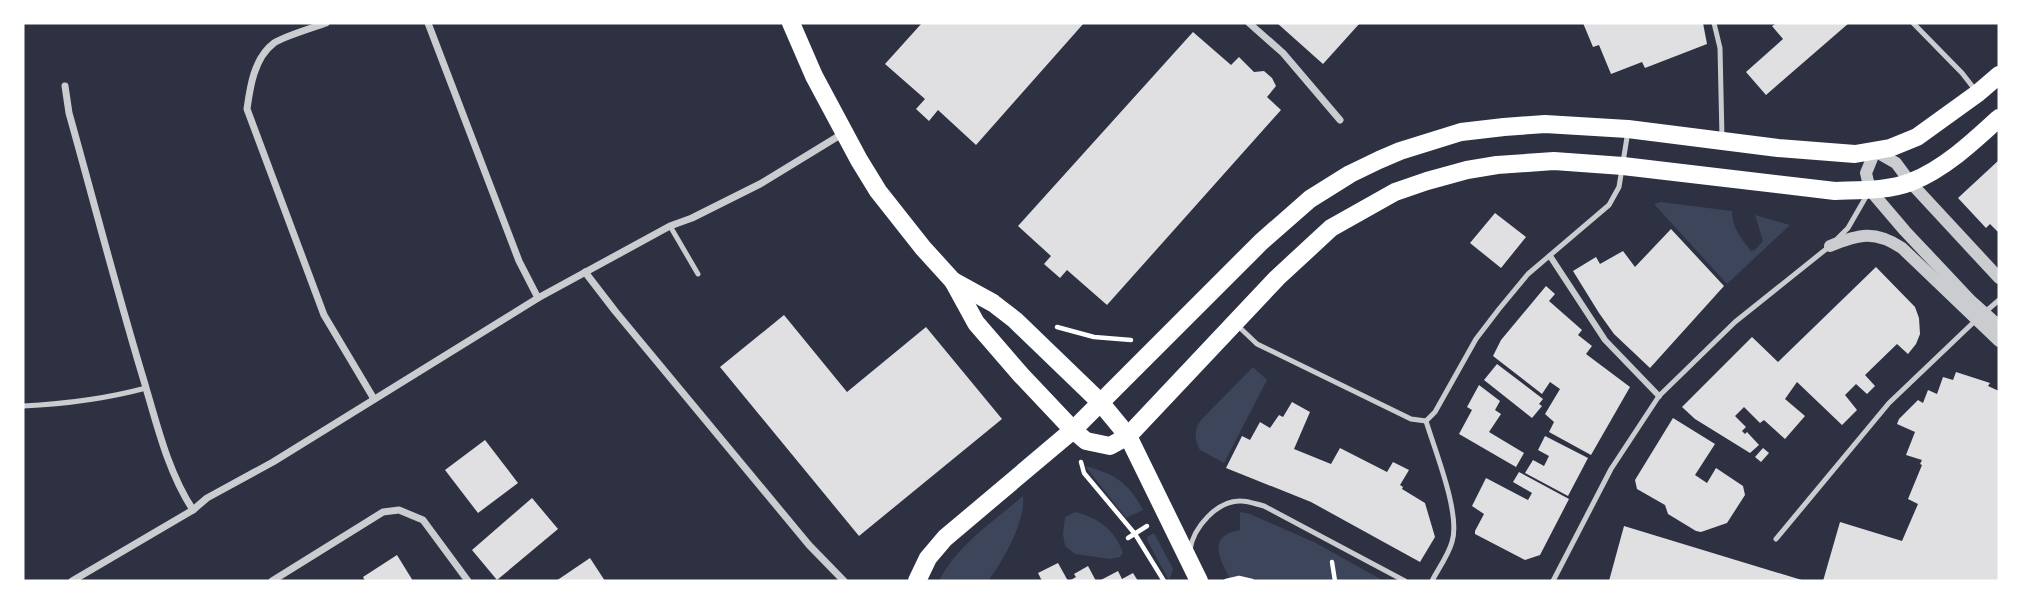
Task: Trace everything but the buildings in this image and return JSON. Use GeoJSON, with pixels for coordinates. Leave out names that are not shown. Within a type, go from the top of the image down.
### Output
{"type":"FeatureCollection","features":[{"type":"Feature","properties":{"kind":"main road"},"geometry":{"type":"LineString","coordinates":[[791,23],[843,133],[877,191],[953,281],[976,323],[1073,430],[1086,440],[1110,446],[1128,436],[1234,322],[1331,228],[1395,192],[1468,170],[1554,161],[1623,166],[1835,191],[1870,190],[1910,182],[1933,171],[1999,118]]}},
{"type":"Feature","properties":{"kind":"main road"},"geometry":{"type":"LineString","coordinates":[[917,581],[928,558],[946,538],[1073,430],[1261,242],[1310,199],[1350,174],[1400,151],[1461,132],[1545,124],[1628,129],[1778,148],[1856,154],[1890,148],[1917,137],[1999,75]]}},
{"type":"Feature","properties":{"kind":"main road"},"geometry":{"type":"LineString","coordinates":[[953,281],[993,303],[1015,320],[1100,402],[1128,436],[1199,581]]}},
{"type":"Feature","properties":{"kind":"street"},"geometry":{"type":"LineString","coordinates":[[326,23],[274,43],[260,60],[251,81],[247,109],[324,314],[374,399]]}},
{"type":"Feature","properties":{"kind":"street"},"geometry":{"type":"LineString","coordinates":[[428,23],[519,261],[538,298]]}},
{"type":"Feature","properties":{"kind":"street"},"geometry":{"type":"LineString","coordinates":[[1249,23],[1283,53],[1340,120]]}},
{"type":"Feature","properties":{"kind":"street"},"geometry":{"type":"LineString","coordinates":[[65,86],[69,113],[128,329],[180,490],[193,510]]}},
{"type":"Feature","properties":{"kind":"street"},"geometry":{"type":"LineString","coordinates":[[72,581],[193,510],[207,498],[273,463],[538,298],[670,226],[760,184],[843,133]]}},
{"type":"Feature","properties":{"kind":"street"},"geometry":{"type":"LineString","coordinates":[[1999,278],[1910,182],[1896,163],[1875,150],[1866,173],[1870,190],[1999,341]]}},
{"type":"Feature","properties":{"kind":"street"},"geometry":{"type":"LineString","coordinates":[[1830,246],[1848,238],[1876,235],[1893,242],[1980,316],[1999,326]]}},
{"type":"Feature","properties":{"kind":"street"},"geometry":{"type":"LineString","coordinates":[[1550,256],[1605,340],[1659,397]]}},
{"type":"Feature","properties":{"kind":"street"},"geometry":{"type":"LineString","coordinates":[[585,272],[809,545],[845,581]]}},
{"type":"Feature","properties":{"kind":"street"},"geometry":{"type":"LineString","coordinates":[[272,581],[383,512],[399,510],[423,520],[468,581]]}},
{"type":"Feature","properties":{"kind":"lane"},"geometry":{"type":"LineString","coordinates":[[1714,23],[1720,48],[1722,139]]}},
{"type":"Feature","properties":{"kind":"lane"},"geometry":{"type":"LineString","coordinates":[[1913,23],[1978,93]]}},
{"type":"Feature","properties":{"kind":"lane"},"geometry":{"type":"LineString","coordinates":[[1234,322],[1257,344],[1411,419],[1426,421],[1436,412],[1466,356],[1528,274],[1609,205],[1619,187],[1628,129]]}},
{"type":"Feature","properties":{"kind":"lane"},"geometry":{"type":"LineString","coordinates":[[1553,581],[1611,469],[1659,397],[1735,322],[1830,246],[1848,228],[1870,190]]}},
{"type":"Feature","properties":{"kind":"lane"},"geometry":{"type":"LineString","coordinates":[[670,226],[698,274]]}},
{"type":"Feature","properties":{"kind":"lane"},"geometry":{"type":"LineString","coordinates":[[1776,539],[1889,403],[1999,300]]}},
{"type":"Feature","properties":{"kind":"lane"},"geometry":{"type":"LineString","coordinates":[[23,406],[66,404],[112,397],[146,388]]}},
{"type":"Feature","properties":{"kind":"lane"},"geometry":{"type":"LineString","coordinates":[[1426,421],[1452,506],[1455,527],[1452,544],[1432,581]]}},
{"type":"Feature","properties":{"kind":"lane"},"geometry":{"type":"LineString","coordinates":[[1189,562],[1191,544],[1197,530],[1209,515],[1224,504],[1240,501],[1264,506],[1405,581]]}},
{"type":"Feature","properties":{"kind":"path"},"geometry":{"type":"LineString","coordinates":[[1063,328],[1094,337],[1127,340]]}},
{"type":"Feature","properties":{"kind":"path"},"geometry":{"type":"LineString","coordinates":[[1073,430],[1084,473],[1135,534],[1164,581]]}},
{"type":"Feature","properties":{"kind":"path"},"geometry":{"type":"LineString","coordinates":[[1128,538],[1135,534]]}},
{"type":"Feature","properties":{"kind":"path"},"geometry":{"type":"LineString","coordinates":[[1226,581],[1239,578],[1252,581]]}},
{"type":"Feature","properties":{"kind":"shaded area"},"geometry":{"type":"Polygon","coordinates":[[[1661,202],[1732,211],[1735,228],[1751,251],[1763,241],[1755,215],[1790,225],[1727,284],[1654,204],[1661,202]]]}},
{"type":"Feature","properties":{"kind":"shaded area"},"geometry":{"type":"Polygon","coordinates":[[[1253,367],[1267,380],[1224,463],[1200,450],[1196,431],[1201,420],[1253,367]]]}},
{"type":"Feature","properties":{"kind":"shaded area"},"geometry":{"type":"Polygon","coordinates":[[[1085,466],[1120,480],[1132,492],[1143,510],[1126,518],[1085,466]]]}},
{"type":"Feature","properties":{"kind":"shaded area"},"geometry":{"type":"Polygon","coordinates":[[[1023,496],[1017,529],[988,581],[939,581],[966,545],[1023,496]]]}},
{"type":"Feature","properties":{"kind":"shaded area"},"geometry":{"type":"Polygon","coordinates":[[[1075,512],[1092,518],[1111,532],[1123,553],[1120,557],[1110,559],[1075,554],[1065,546],[1065,517],[1075,512]]]}},
{"type":"Feature","properties":{"kind":"shaded area"},"geometry":{"type":"Polygon","coordinates":[[[1240,512],[1314,542],[1384,581],[1231,581],[1220,558],[1219,544],[1229,533],[1240,530],[1240,512]]]}},
{"type":"Feature","properties":{"kind":"shaded area"},"geometry":{"type":"Polygon","coordinates":[[[1154,533],[1173,569],[1169,581],[1147,540],[1147,537],[1154,533]]]}}]}
